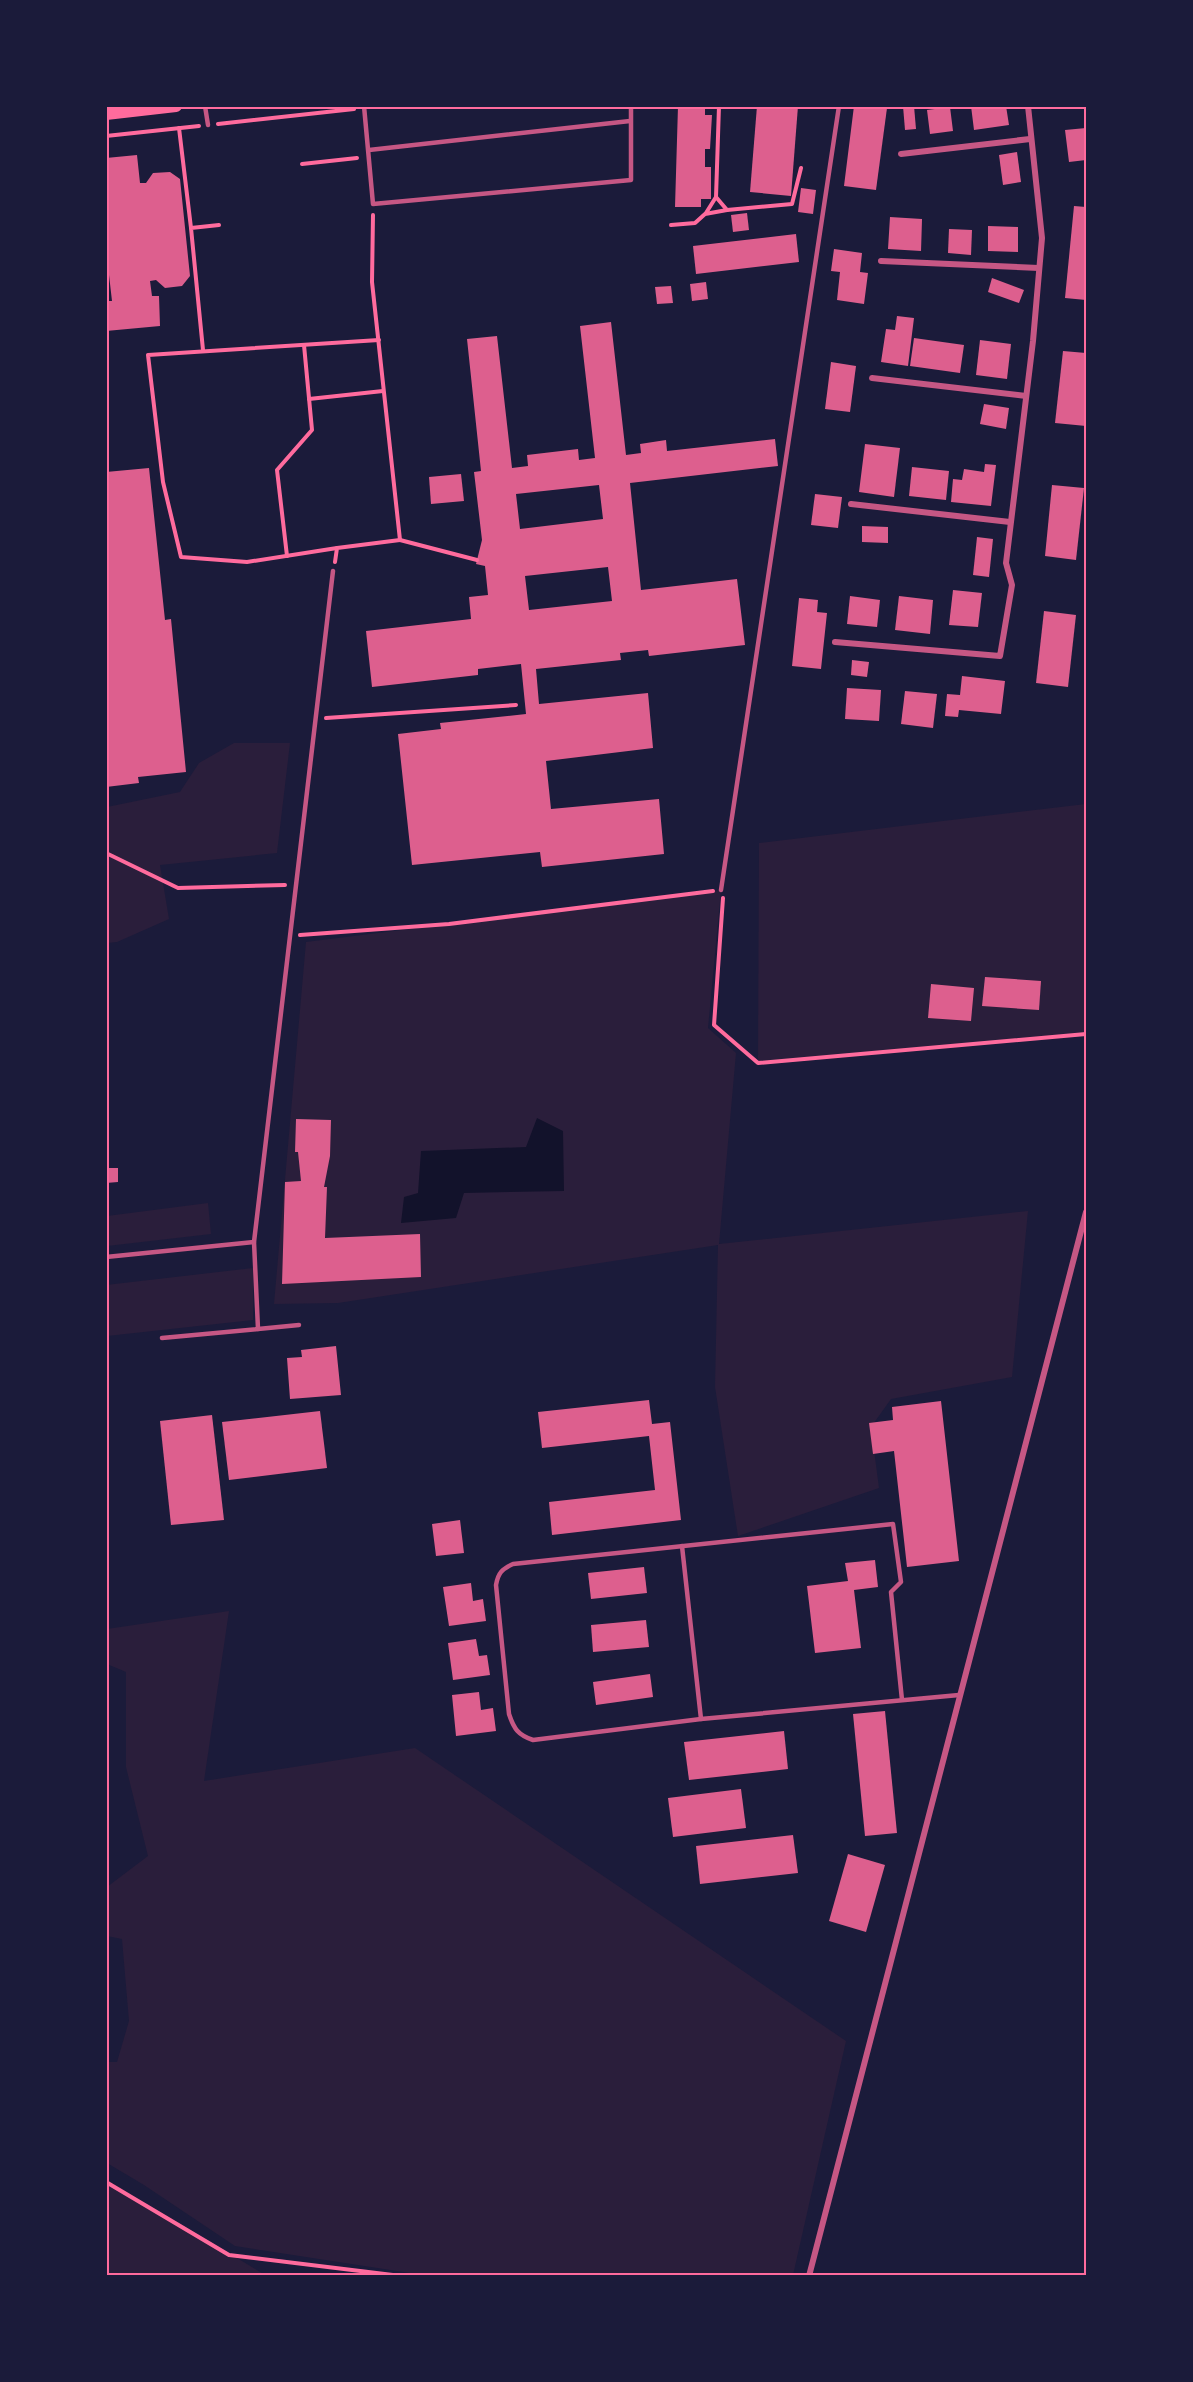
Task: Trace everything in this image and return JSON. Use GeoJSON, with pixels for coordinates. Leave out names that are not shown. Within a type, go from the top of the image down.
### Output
{"type":"FeatureCollection","features":[{"type":"Feature","properties":{"kind":"main road"},"geometry":{"type":"LineString","coordinates":[[106,114],[176,106]]}},
{"type":"Feature","properties":{"kind":"street"},"geometry":{"type":"LineString","coordinates":[[835,642],[1000,656],[1012,585],[1006,563],[1042,238],[1029,139],[1028,106]]}},
{"type":"Feature","properties":{"kind":"street"},"geometry":{"type":"LineString","coordinates":[[901,154],[1029,139]]}},
{"type":"Feature","properties":{"kind":"street"},"geometry":{"type":"LineString","coordinates":[[881,261],[1039,268]]}},
{"type":"Feature","properties":{"kind":"street"},"geometry":{"type":"LineString","coordinates":[[872,378],[1026,396]]}},
{"type":"Feature","properties":{"kind":"street"},"geometry":{"type":"LineString","coordinates":[[851,504],[1010,522]]}},
{"type":"Feature","properties":{"kind":"street"},"geometry":{"type":"LineString","coordinates":[[809,2276],[1086,1212]]}},
{"type":"Feature","properties":{"kind":"lane"},"geometry":{"type":"LineString","coordinates":[[206,106],[208,125]]}},
{"type":"Feature","properties":{"kind":"lane"},"geometry":{"type":"LineString","coordinates":[[364,107],[373,204],[631,180],[631,106]]}},
{"type":"Feature","properties":{"kind":"lane"},"geometry":{"type":"LineString","coordinates":[[721,890],[839,106]]}},
{"type":"Feature","properties":{"kind":"lane"},"geometry":{"type":"LineString","coordinates":[[369,150],[630,121]]}},
{"type":"Feature","properties":{"kind":"lane"},"geometry":{"type":"LineString","coordinates":[[258,1329],[254,1242],[333,571]]}},
{"type":"Feature","properties":{"kind":"lane"},"geometry":{"type":"LineString","coordinates":[[106,1257],[254,1242]]}},
{"type":"Feature","properties":{"kind":"lane"},"geometry":{"type":"LineString","coordinates":[[162,1338],[299,1325]]}},
{"type":"Feature","properties":{"kind":"lane"},"geometry":{"type":"LineString","coordinates":[[902,1700],[891,1592],[901,1582],[893,1524],[513,1564],[503,1569],[497,1576],[509,1714],[513,1728],[521,1736],[533,1740],[701,1719],[960,1695]]}},
{"type":"Feature","properties":{"kind":"lane"},"geometry":{"type":"LineString","coordinates":[[682,1546],[701,1719]]}},
{"type":"Feature","properties":{"kind":"path"},"geometry":{"type":"LineString","coordinates":[[671,225],[695,223],[705,214],[716,197],[719,106]]}},
{"type":"Feature","properties":{"kind":"path"},"geometry":{"type":"LineString","coordinates":[[106,136],[364,107]]}},
{"type":"Feature","properties":{"kind":"path"},"geometry":{"type":"LineString","coordinates":[[179,128],[203,350]]}},
{"type":"Feature","properties":{"kind":"path"},"geometry":{"type":"LineString","coordinates":[[302,164],[370,157]]}},
{"type":"Feature","properties":{"kind":"path"},"geometry":{"type":"LineString","coordinates":[[705,214],[792,204],[801,168]]}},
{"type":"Feature","properties":{"kind":"path"},"geometry":{"type":"LineString","coordinates":[[716,197],[727,210]]}},
{"type":"Feature","properties":{"kind":"path"},"geometry":{"type":"LineString","coordinates":[[373,204],[372,282],[400,540]]}},
{"type":"Feature","properties":{"kind":"path"},"geometry":{"type":"LineString","coordinates":[[191,228],[219,225]]}},
{"type":"Feature","properties":{"kind":"path"},"geometry":{"type":"LineString","coordinates":[[379,340],[148,355],[162,482],[181,557],[247,562],[400,540],[477,560]]}},
{"type":"Feature","properties":{"kind":"path"},"geometry":{"type":"LineString","coordinates":[[287,556],[277,470],[312,430],[304,345]]}},
{"type":"Feature","properties":{"kind":"path"},"geometry":{"type":"LineString","coordinates":[[309,399],[383,391]]}},
{"type":"Feature","properties":{"kind":"path"},"geometry":{"type":"LineString","coordinates":[[333,571],[337,548]]}},
{"type":"Feature","properties":{"kind":"path"},"geometry":{"type":"LineString","coordinates":[[315,719],[516,705]]}},
{"type":"Feature","properties":{"kind":"path"},"geometry":{"type":"LineString","coordinates":[[106,853],[178,888],[295,885]]}},
{"type":"Feature","properties":{"kind":"path"},"geometry":{"type":"LineString","coordinates":[[289,935],[450,924],[721,890],[724,903],[714,1025],[758,1063],[1086,1034]]}},
{"type":"Feature","properties":{"kind":"path"},"geometry":{"type":"LineString","coordinates":[[106,2182],[229,2255],[240,2259],[401,2276]]}},
{"type":"Feature","properties":{"kind":"shaded area"},"geometry":{"type":"Polygon","coordinates":[[[234,743],[290,743],[277,853],[160,865],[169,919],[117,942],[107,943],[107,807],[180,792],[199,763],[234,743]]]}},
{"type":"Feature","properties":{"kind":"shaded area"},"geometry":{"type":"Polygon","coordinates":[[[1086,804],[1086,1034],[758,1063],[759,843],[1086,804]]]}},
{"type":"Feature","properties":{"kind":"shaded area"},"geometry":{"type":"Polygon","coordinates":[[[721,890],[708,1028],[736,1053],[719,1244],[1028,1211],[1012,1377],[891,1399],[871,1427],[879,1488],[738,1536],[715,1387],[718,1245],[338,1303],[274,1304],[306,942],[721,890]]]}},
{"type":"Feature","properties":{"kind":"shaded area"},"geometry":{"type":"Polygon","coordinates":[[[537,1118],[563,1131],[564,1191],[464,1193],[456,1218],[401,1223],[404,1197],[418,1193],[421,1151],[526,1147],[537,1118]]]}},
{"type":"Feature","properties":{"kind":"shaded area"},"geometry":{"type":"Polygon","coordinates":[[[208,1203],[211,1234],[107,1246],[107,1216],[208,1203]]]}},
{"type":"Feature","properties":{"kind":"shaded area"},"geometry":{"type":"Polygon","coordinates":[[[253,1268],[253,1320],[107,1336],[106,1285],[253,1268]]]}},
{"type":"Feature","properties":{"kind":"shaded area"},"geometry":{"type":"Polygon","coordinates":[[[229,1611],[204,1781],[415,1748],[846,2041],[793,2275],[423,2275],[235,2246],[107,2163],[107,2062],[117,2062],[129,2021],[122,1939],[107,1936],[107,1887],[148,1856],[126,1767],[126,1672],[107,1664],[107,1629],[229,1611]]]}},
{"type":"Feature","properties":{"kind":"shaded area"},"geometry":{"type":"Polygon","coordinates":[[[106,2179],[265,2275],[107,2275],[106,2179]]]}},
{"type":"Feature","properties":{"kind":"building"},"geometry":{"type":"Polygon","coordinates":[[[678,106],[705,106],[705,115],[712,115],[710,149],[705,149],[705,167],[711,167],[711,199],[701,199],[701,207],[675,207],[678,106]]]}},
{"type":"Feature","properties":{"kind":"building"},"geometry":{"type":"Polygon","coordinates":[[[757,106],[798,106],[791,196],[750,192],[757,106]]]}},
{"type":"Feature","properties":{"kind":"building"},"geometry":{"type":"Polygon","coordinates":[[[854,106],[887,108],[876,190],[844,186],[854,106]]]}},
{"type":"Feature","properties":{"kind":"building"},"geometry":{"type":"Polygon","coordinates":[[[903,106],[914,106],[916,129],[905,130],[903,106]]]}},
{"type":"Feature","properties":{"kind":"building"},"geometry":{"type":"Polygon","coordinates":[[[971,106],[1006,106],[1009,125],[974,130],[971,106]]]}},
{"type":"Feature","properties":{"kind":"building"},"geometry":{"type":"Polygon","coordinates":[[[950,107],[953,131],[930,134],[927,110],[950,107]]]}},
{"type":"Feature","properties":{"kind":"building"},"geometry":{"type":"Polygon","coordinates":[[[1086,128],[1086,160],[1069,162],[1065,130],[1086,128]]]}},
{"type":"Feature","properties":{"kind":"building"},"geometry":{"type":"Polygon","coordinates":[[[1017,152],[1021,182],[1003,185],[999,155],[1017,152]]]}},
{"type":"Feature","properties":{"kind":"building"},"geometry":{"type":"Polygon","coordinates":[[[137,155],[140,183],[146,183],[153,173],[170,172],[180,179],[190,276],[182,286],[165,288],[156,280],[150,281],[152,296],[159,296],[160,326],[106,331],[106,301],[112,301],[109,275],[106,273],[106,158],[137,155]]]}},
{"type":"Feature","properties":{"kind":"building"},"geometry":{"type":"Polygon","coordinates":[[[801,188],[816,190],[813,214],[798,212],[801,188]]]}},
{"type":"Feature","properties":{"kind":"building"},"geometry":{"type":"Polygon","coordinates":[[[1074,206],[1086,207],[1086,300],[1065,298],[1074,206]]]}},
{"type":"Feature","properties":{"kind":"building"},"geometry":{"type":"Polygon","coordinates":[[[747,213],[749,230],[733,232],[731,215],[747,213]]]}},
{"type":"Feature","properties":{"kind":"building"},"geometry":{"type":"Polygon","coordinates":[[[890,217],[922,219],[921,251],[888,249],[890,217]]]}},
{"type":"Feature","properties":{"kind":"building"},"geometry":{"type":"Polygon","coordinates":[[[988,226],[1018,227],[1018,252],[988,251],[988,226]]]}},
{"type":"Feature","properties":{"kind":"building"},"geometry":{"type":"Polygon","coordinates":[[[949,229],[972,230],[971,255],[948,253],[949,229]]]}},
{"type":"Feature","properties":{"kind":"building"},"geometry":{"type":"Polygon","coordinates":[[[796,234],[799,262],[696,274],[693,246],[796,234]]]}},
{"type":"Feature","properties":{"kind":"building"},"geometry":{"type":"Polygon","coordinates":[[[834,249],[862,253],[860,272],[868,273],[864,304],[837,300],[840,272],[831,271],[834,249]]]}},
{"type":"Feature","properties":{"kind":"building"},"geometry":{"type":"Polygon","coordinates":[[[992,278],[1024,290],[1019,303],[988,292],[992,278]]]}},
{"type":"Feature","properties":{"kind":"building"},"geometry":{"type":"Polygon","coordinates":[[[706,282],[708,299],[692,301],[690,284],[706,282]]]}},
{"type":"Feature","properties":{"kind":"building"},"geometry":{"type":"Polygon","coordinates":[[[671,286],[673,303],[657,304],[655,287],[671,286]]]}},
{"type":"Feature","properties":{"kind":"building"},"geometry":{"type":"Polygon","coordinates":[[[897,316],[914,318],[908,366],[881,362],[886,329],[895,330],[897,316]]]}},
{"type":"Feature","properties":{"kind":"building"},"geometry":{"type":"Polygon","coordinates":[[[611,322],[626,455],[641,453],[640,444],[666,440],[667,451],[775,439],[778,466],[630,483],[641,590],[737,579],[745,645],[649,656],[648,650],[620,653],[621,660],[536,669],[539,704],[648,693],[653,748],[546,761],[551,809],[659,799],[664,854],[542,867],[540,852],[412,865],[398,734],[441,729],[440,723],[526,714],[521,664],[478,669],[478,675],[372,687],[366,631],[471,619],[469,597],[488,595],[485,566],[476,564],[482,540],[474,472],[481,471],[467,339],[497,336],[512,468],[528,466],[527,455],[578,449],[579,460],[595,458],[580,326],[611,322]],[[599,485],[516,494],[520,529],[603,519],[599,485]],[[608,567],[525,576],[529,610],[612,601],[608,567]]]}},
{"type":"Feature","properties":{"kind":"building"},"geometry":{"type":"Polygon","coordinates":[[[914,338],[964,345],[960,373],[910,366],[914,338]]]}},
{"type":"Feature","properties":{"kind":"building"},"geometry":{"type":"Polygon","coordinates":[[[980,340],[1011,344],[1007,379],[976,375],[980,340]]]}},
{"type":"Feature","properties":{"kind":"building"},"geometry":{"type":"Polygon","coordinates":[[[1063,351],[1086,353],[1086,426],[1055,423],[1063,351]]]}},
{"type":"Feature","properties":{"kind":"building"},"geometry":{"type":"Polygon","coordinates":[[[831,362],[856,366],[850,412],[825,409],[831,362]]]}},
{"type":"Feature","properties":{"kind":"building"},"geometry":{"type":"Polygon","coordinates":[[[984,404],[1009,408],[1006,429],[980,424],[984,404]]]}},
{"type":"Feature","properties":{"kind":"building"},"geometry":{"type":"Polygon","coordinates":[[[865,444],[900,448],[894,497],[859,492],[865,444]]]}},
{"type":"Feature","properties":{"kind":"building"},"geometry":{"type":"Polygon","coordinates":[[[985,464],[996,465],[991,506],[951,502],[953,479],[962,480],[964,469],[984,472],[985,464]]]}},
{"type":"Feature","properties":{"kind":"building"},"geometry":{"type":"Polygon","coordinates":[[[912,467],[949,471],[946,500],[909,496],[912,467]]]}},
{"type":"Feature","properties":{"kind":"building"},"geometry":{"type":"Polygon","coordinates":[[[149,468],[165,620],[171,619],[186,772],[138,777],[139,783],[106,787],[106,472],[149,468]]]}},
{"type":"Feature","properties":{"kind":"building"},"geometry":{"type":"Polygon","coordinates":[[[461,474],[464,501],[431,504],[429,477],[461,474]]]}},
{"type":"Feature","properties":{"kind":"building"},"geometry":{"type":"Polygon","coordinates":[[[1052,485],[1084,488],[1076,560],[1045,556],[1052,485]]]}},
{"type":"Feature","properties":{"kind":"building"},"geometry":{"type":"Polygon","coordinates":[[[815,494],[842,497],[838,528],[811,525],[815,494]]]}},
{"type":"Feature","properties":{"kind":"building"},"geometry":{"type":"Polygon","coordinates":[[[862,526],[888,527],[888,543],[862,542],[862,526]]]}},
{"type":"Feature","properties":{"kind":"building"},"geometry":{"type":"Polygon","coordinates":[[[977,537],[993,539],[989,577],[973,575],[977,537]]]}},
{"type":"Feature","properties":{"kind":"building"},"geometry":{"type":"Polygon","coordinates":[[[953,590],[982,593],[978,627],[949,625],[953,590]]]}},
{"type":"Feature","properties":{"kind":"building"},"geometry":{"type":"Polygon","coordinates":[[[850,596],[880,600],[877,627],[847,624],[850,596]]]}},
{"type":"Feature","properties":{"kind":"building"},"geometry":{"type":"Polygon","coordinates":[[[899,596],[933,600],[930,634],[895,630],[899,596]]]}},
{"type":"Feature","properties":{"kind":"building"},"geometry":{"type":"Polygon","coordinates":[[[799,598],[818,600],[817,612],[827,613],[821,669],[792,666],[799,598]]]}},
{"type":"Feature","properties":{"kind":"building"},"geometry":{"type":"Polygon","coordinates":[[[1044,611],[1076,615],[1068,687],[1036,683],[1044,611]]]}},
{"type":"Feature","properties":{"kind":"building"},"geometry":{"type":"Polygon","coordinates":[[[852,660],[869,662],[867,677],[851,675],[852,660]]]}},
{"type":"Feature","properties":{"kind":"building"},"geometry":{"type":"Polygon","coordinates":[[[962,676],[1005,681],[1001,714],[959,710],[958,717],[945,716],[947,694],[960,695],[962,676]]]}},
{"type":"Feature","properties":{"kind":"building"},"geometry":{"type":"Polygon","coordinates":[[[847,688],[881,690],[879,721],[845,719],[847,688]]]}},
{"type":"Feature","properties":{"kind":"building"},"geometry":{"type":"Polygon","coordinates":[[[905,691],[937,694],[933,728],[901,724],[905,691]]]}},
{"type":"Feature","properties":{"kind":"building"},"geometry":{"type":"Polygon","coordinates":[[[985,977],[1041,981],[1039,1010],[982,1006],[985,977]]]}},
{"type":"Feature","properties":{"kind":"building"},"geometry":{"type":"Polygon","coordinates":[[[931,984],[974,988],[971,1021],[928,1018],[931,984]]]}},
{"type":"Feature","properties":{"kind":"building"},"geometry":{"type":"Polygon","coordinates":[[[296,1119],[331,1120],[330,1156],[324,1187],[327,1187],[325,1238],[420,1234],[421,1277],[282,1284],[285,1182],[301,1181],[298,1152],[295,1152],[296,1119]]]}},
{"type":"Feature","properties":{"kind":"building"},"geometry":{"type":"Polygon","coordinates":[[[106,1168],[118,1168],[118,1182],[106,1183],[106,1168]]]}},
{"type":"Feature","properties":{"kind":"building"},"geometry":{"type":"Polygon","coordinates":[[[336,1346],[341,1395],[290,1399],[287,1358],[302,1357],[301,1350],[336,1346]]]}},
{"type":"Feature","properties":{"kind":"building"},"geometry":{"type":"Polygon","coordinates":[[[649,1400],[652,1424],[670,1422],[681,1520],[552,1535],[549,1502],[655,1490],[649,1436],[542,1448],[538,1412],[649,1400]]]}},
{"type":"Feature","properties":{"kind":"building"},"geometry":{"type":"Polygon","coordinates":[[[941,1401],[959,1561],[907,1567],[894,1451],[873,1454],[869,1423],[893,1420],[892,1407],[941,1401]]]}},
{"type":"Feature","properties":{"kind":"building"},"geometry":{"type":"Polygon","coordinates":[[[320,1411],[327,1468],[229,1480],[222,1422],[320,1411]]]}},
{"type":"Feature","properties":{"kind":"building"},"geometry":{"type":"Polygon","coordinates":[[[212,1415],[224,1520],[171,1525],[160,1421],[212,1415]]]}},
{"type":"Feature","properties":{"kind":"building"},"geometry":{"type":"Polygon","coordinates":[[[460,1520],[464,1553],[436,1556],[432,1524],[460,1520]]]}},
{"type":"Feature","properties":{"kind":"building"},"geometry":{"type":"Polygon","coordinates":[[[875,1560],[878,1587],[854,1590],[861,1648],[815,1653],[807,1586],[848,1581],[845,1563],[875,1560]]]}},
{"type":"Feature","properties":{"kind":"building"},"geometry":{"type":"Polygon","coordinates":[[[644,1567],[647,1593],[591,1599],[588,1573],[644,1567]]]}},
{"type":"Feature","properties":{"kind":"building"},"geometry":{"type":"Polygon","coordinates":[[[471,1583],[473,1601],[483,1599],[486,1621],[449,1626],[443,1587],[471,1583]]]}},
{"type":"Feature","properties":{"kind":"building"},"geometry":{"type":"Polygon","coordinates":[[[646,1620],[649,1647],[593,1652],[591,1625],[646,1620]]]}},
{"type":"Feature","properties":{"kind":"building"},"geometry":{"type":"Polygon","coordinates":[[[476,1639],[479,1656],[487,1655],[490,1675],[453,1680],[448,1643],[476,1639]]]}},
{"type":"Feature","properties":{"kind":"building"},"geometry":{"type":"Polygon","coordinates":[[[650,1674],[653,1697],[596,1705],[593,1682],[650,1674]]]}},
{"type":"Feature","properties":{"kind":"building"},"geometry":{"type":"Polygon","coordinates":[[[479,1692],[481,1710],[493,1708],[496,1731],[456,1736],[452,1695],[479,1692]]]}},
{"type":"Feature","properties":{"kind":"building"},"geometry":{"type":"Polygon","coordinates":[[[885,1711],[897,1833],[865,1836],[853,1714],[885,1711]]]}},
{"type":"Feature","properties":{"kind":"building"},"geometry":{"type":"Polygon","coordinates":[[[784,1731],[788,1769],[689,1780],[684,1742],[784,1731]]]}},
{"type":"Feature","properties":{"kind":"building"},"geometry":{"type":"Polygon","coordinates":[[[741,1789],[746,1828],[673,1837],[668,1798],[741,1789]]]}},
{"type":"Feature","properties":{"kind":"building"},"geometry":{"type":"Polygon","coordinates":[[[793,1835],[798,1873],[700,1884],[696,1846],[793,1835]]]}},
{"type":"Feature","properties":{"kind":"building"},"geometry":{"type":"Polygon","coordinates":[[[848,1854],[885,1865],[866,1932],[829,1921],[848,1854]]]}}]}
